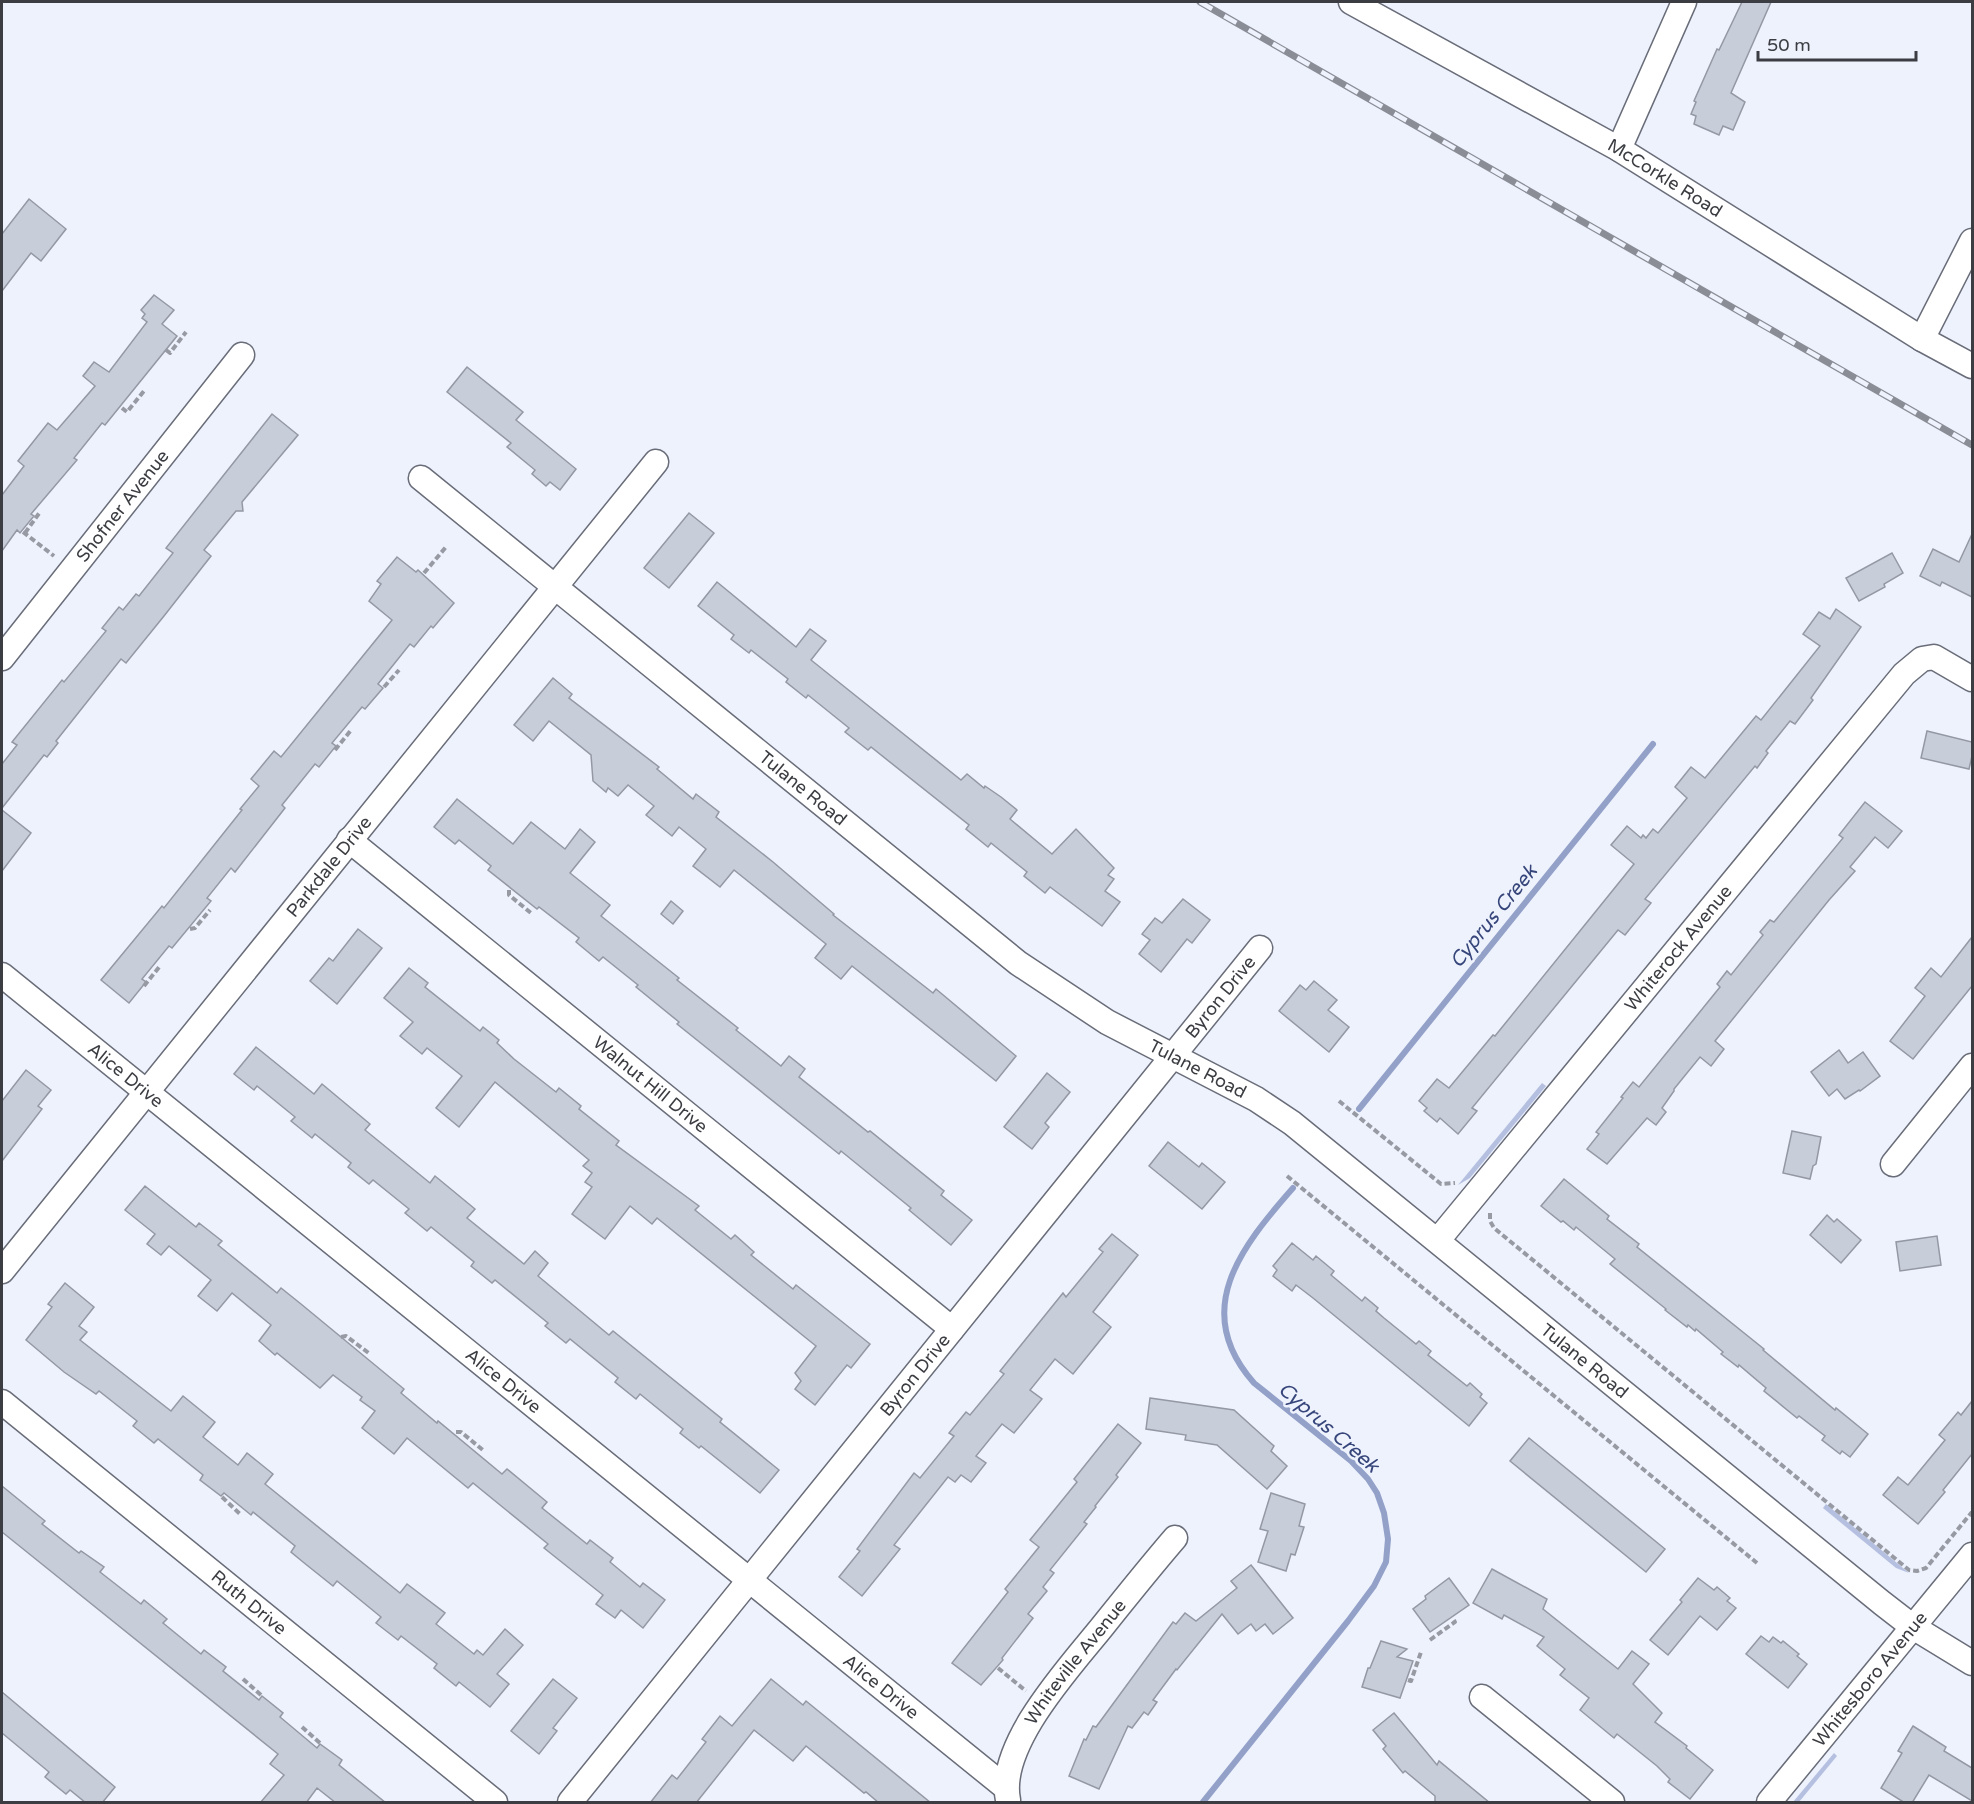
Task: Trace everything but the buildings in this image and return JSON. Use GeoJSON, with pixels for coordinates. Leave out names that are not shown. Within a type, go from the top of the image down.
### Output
{"type":"FeatureCollection","features":[{"type":"Feature","properties":{"kind":"street","name":"McCorkle Road"},"geometry":{"type":"LineString","coordinates":[[1351,2],[1619,149],[1922,339],[1972,366]]}},
{"type":"Feature","properties":{"kind":"street"},"geometry":{"type":"LineString","coordinates":[[1619,149],[1683,2]]}},
{"type":"Feature","properties":{"kind":"street"},"geometry":{"type":"LineString","coordinates":[[1922,339],[1972,241]]}},
{"type":"Feature","properties":{"kind":"street","name":"Shofner Avenue"},"geometry":{"type":"LineString","coordinates":[[2,658],[242,355]]}},
{"type":"Feature","properties":{"kind":"street","name":"Parkdale Drive"},"geometry":{"type":"LineString","coordinates":[[2,1271],[656,462]]}},
{"type":"Feature","properties":{"kind":"street","name":"Tulane Road"},"geometry":{"type":"LineString","coordinates":[[421,478],[1018,963],[1099,1017],[1256,1099],[1292,1123],[1438,1240],[1802,1540],[1913,1627],[1972,1663]]}},
{"type":"Feature","properties":{"kind":"street","name":"Whiterock Avenue"},"geometry":{"type":"LineString","coordinates":[[1438,1240],[1904,674],[1922,659],[1934,657],[1972,679]]}},
{"type":"Feature","properties":{"kind":"street","name":"Walnut Hill Drive"},"geometry":{"type":"LineString","coordinates":[[349,840],[952,1329]]}},
{"type":"Feature","properties":{"kind":"street","name":"Byron Drive"},"geometry":{"type":"LineString","coordinates":[[570,1803],[1260,948]]}},
{"type":"Feature","properties":{"kind":"street","name":"Alice Drive"},"geometry":{"type":"LineString","coordinates":[[2,975],[750,1579],[1006,1795]]}},
{"type":"Feature","properties":{"kind":"street"},"geometry":{"type":"LineString","coordinates":[[1893,1164],[1972,1066]]}},
{"type":"Feature","properties":{"kind":"street","name":"Ruth Drive"},"geometry":{"type":"LineString","coordinates":[[2,1402],[495,1803]]}},
{"type":"Feature","properties":{"kind":"street","name":"Whiteville Avenue"},"geometry":{"type":"LineString","coordinates":[[1006,1795],[1017,1746],[1038,1709],[1062,1676],[1175,1538]]}},
{"type":"Feature","properties":{"kind":"street","name":"Whitesboro Avenue"},"geometry":{"type":"LineString","coordinates":[[1769,1803],[1972,1555]]}},
{"type":"Feature","properties":{"kind":"street"},"geometry":{"type":"LineString","coordinates":[[1482,1696],[1612,1803]]}},
{"type":"Feature","properties":{"kind":"path"},"geometry":{"type":"LineString","coordinates":[[166,350],[170,353],[186,332]]}},
{"type":"Feature","properties":{"kind":"path"},"geometry":{"type":"LineString","coordinates":[[122,408],[127,412],[144,391]]}},
{"type":"Feature","properties":{"kind":"path"},"geometry":{"type":"LineString","coordinates":[[40,512],[24,532],[54,556]]}},
{"type":"Feature","properties":{"kind":"path"},"geometry":{"type":"LineString","coordinates":[[424,573],[446,547]]}},
{"type":"Feature","properties":{"kind":"path"},"geometry":{"type":"LineString","coordinates":[[384,687],[399,670]]}},
{"type":"Feature","properties":{"kind":"path"},"geometry":{"type":"LineString","coordinates":[[334,750],[352,729]]}},
{"type":"Feature","properties":{"kind":"path"},"geometry":{"type":"LineString","coordinates":[[509,890],[510,897],[531,913]]}},
{"type":"Feature","properties":{"kind":"path"},"geometry":{"type":"LineString","coordinates":[[190,929],[195,928],[210,910]]}},
{"type":"Feature","properties":{"kind":"path"},"geometry":{"type":"LineString","coordinates":[[144,986],[160,966]]}},
{"type":"Feature","properties":{"kind":"path"},"geometry":{"type":"LineString","coordinates":[[1340,1101],[1441,1184],[1457,1182]]}},
{"type":"Feature","properties":{"kind":"path"},"geometry":{"type":"LineString","coordinates":[[1287,1176],[1757,1563]]}},
{"type":"Feature","properties":{"kind":"path"},"geometry":{"type":"LineString","coordinates":[[1491,1210],[1490,1221],[1494,1228],[1909,1570],[1917,1571],[1926,1568],[1972,1512]]}},
{"type":"Feature","properties":{"kind":"path"},"geometry":{"type":"LineString","coordinates":[[341,1337],[346,1336],[370,1354]]}},
{"type":"Feature","properties":{"kind":"path"},"geometry":{"type":"LineString","coordinates":[[456,1432],[461,1432],[484,1450]]}},
{"type":"Feature","properties":{"kind":"path"},"geometry":{"type":"LineString","coordinates":[[222,1497],[240,1514]]}},
{"type":"Feature","properties":{"kind":"path"},"geometry":{"type":"LineString","coordinates":[[1430,1640],[1455,1622],[1453,1619]]}},
{"type":"Feature","properties":{"kind":"path"},"geometry":{"type":"LineString","coordinates":[[1408,1680],[1411,1681],[1421,1652]]}},
{"type":"Feature","properties":{"kind":"path"},"geometry":{"type":"LineString","coordinates":[[998,1668],[1028,1692]]}},
{"type":"Feature","properties":{"kind":"path"},"geometry":{"type":"LineString","coordinates":[[243,1679],[261,1695]]}},
{"type":"Feature","properties":{"kind":"path"},"geometry":{"type":"LineString","coordinates":[[302,1727],[320,1743]]}},
{"type":"Feature","properties":{"kind":"shaded area"},"geometry":{"type":"Polygon","coordinates":[[[1542,1083],[1546,1086],[1470,1178],[1458,1185],[1542,1083]]]}},
{"type":"Feature","properties":{"kind":"shaded area"},"geometry":{"type":"Polygon","coordinates":[[[1826,1504],[1909,1573],[1896,1568],[1823,1508],[1826,1504]]]}},
{"type":"Feature","properties":{"kind":"shaded area"},"geometry":{"type":"Polygon","coordinates":[[[1834,1753],[1837,1756],[1799,1802],[1793,1802],[1834,1753]]]}},
{"type":"Feature","properties":{"kind":"waterway","name":"Cyprus Creek"},"geometry":{"type":"LineString","coordinates":[[1359,1109],[1653,744]]}},
{"type":"Feature","properties":{"kind":"waterway","name":"Cyprus Creek"},"geometry":{"type":"LineString","coordinates":[[1203,1802],[1348,1621],[1374,1586],[1386,1562],[1388,1539],[1384,1513],[1377,1493],[1368,1479],[1351,1461],[1254,1383],[1235,1356],[1226,1330],[1225,1305],[1230,1281],[1241,1257],[1256,1233],[1293,1188]]}},
{"type":"Feature","properties":{"kind":"railway"},"geometry":{"type":"LineString","coordinates":[[1200,2],[1972,445]]}}]}
